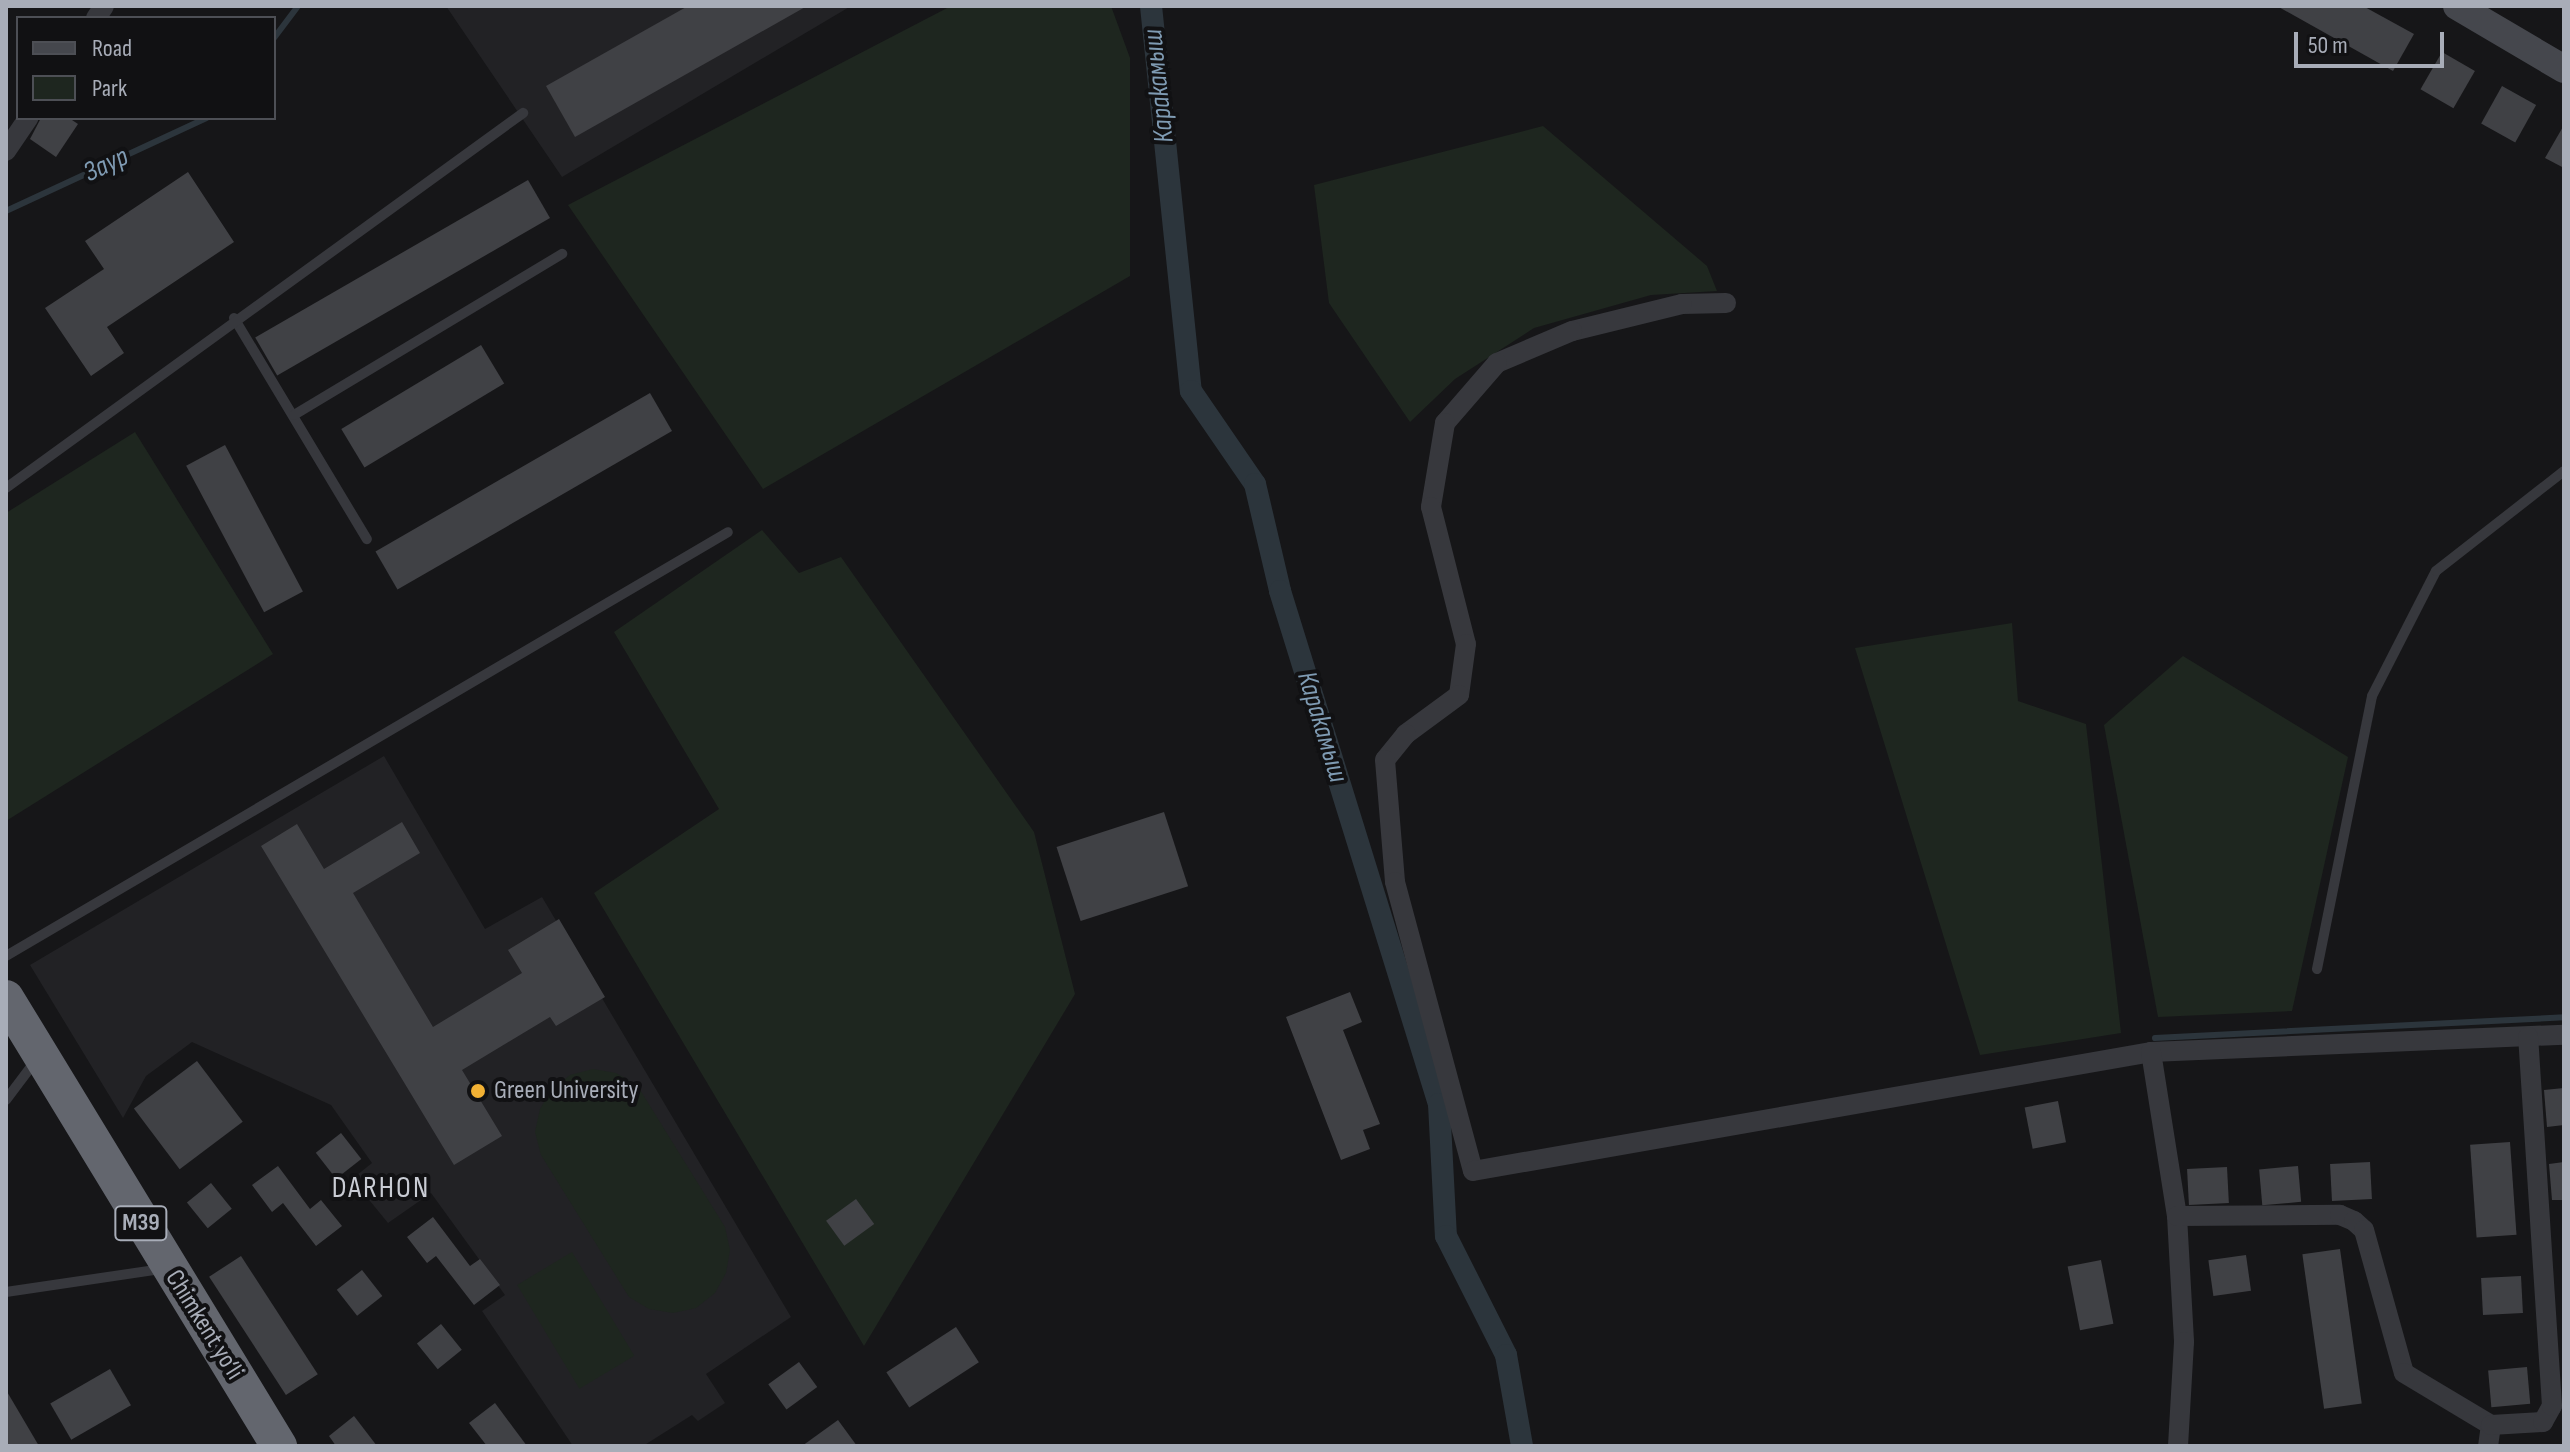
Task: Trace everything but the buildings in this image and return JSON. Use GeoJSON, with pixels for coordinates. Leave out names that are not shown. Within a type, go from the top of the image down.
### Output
{"type":"FeatureCollection","features":[{"type":"Feature","properties":{"kind":"highway","name":"Chimkent yo‘li"},"geometry":{"type":"LineString","coordinates":[[6,998],[279,1446]]}},
{"type":"Feature","properties":{"kind":"street"},"geometry":{"type":"LineString","coordinates":[[2457,6],[2564,69]]}},
{"type":"Feature","properties":{"kind":"street"},"geometry":{"type":"LineString","coordinates":[[6,151],[27,120]]}},
{"type":"Feature","properties":{"kind":"street"},"geometry":{"type":"LineString","coordinates":[[1726,303],[1682,304],[1559,336],[1497,363],[1445,423],[1431,507],[1466,644],[1459,695],[1406,734],[1385,760],[1395,882],[1473,1171],[2151,1052],[2564,1035]]}},
{"type":"Feature","properties":{"kind":"street"},"geometry":{"type":"LineString","coordinates":[[2177,1216],[2340,1215],[2354,1221],[2364,1230],[2404,1373],[2489,1436],[2543,1422],[2552,1406],[2528,1037]]}},
{"type":"Feature","properties":{"kind":"street"},"geometry":{"type":"LineString","coordinates":[[2151,1052],[2177,1216],[2184,1342],[2178,1446]]}},
{"type":"Feature","properties":{"kind":"lane"},"geometry":{"type":"LineString","coordinates":[[6,488],[234,318],[523,113]]}},
{"type":"Feature","properties":{"kind":"lane"},"geometry":{"type":"LineString","coordinates":[[294,415],[562,254]]}},
{"type":"Feature","properties":{"kind":"lane"},"geometry":{"type":"LineString","coordinates":[[234,318],[367,539]]}},
{"type":"Feature","properties":{"kind":"lane"},"geometry":{"type":"LineString","coordinates":[[2317,969],[2372,696],[2436,571],[2564,471]]}},
{"type":"Feature","properties":{"kind":"lane"},"geometry":{"type":"LineString","coordinates":[[6,956],[728,532]]}},
{"type":"Feature","properties":{"kind":"lane"},"geometry":{"type":"LineString","coordinates":[[6,1100],[39,1055]]}},
{"type":"Feature","properties":{"kind":"lane"},"geometry":{"type":"LineString","coordinates":[[6,1292],[169,1268]]}},
{"type":"Feature","properties":{"kind":"shaded area"},"geometry":{"type":"Polygon","coordinates":[[[446,6],[851,6],[562,177],[446,6]]]}},
{"type":"Feature","properties":{"kind":"shaded area","name":"Green University"},"geometry":{"type":"Polygon","coordinates":[[[384,756],[485,929],[542,897],[791,1317],[706,1374],[725,1403],[698,1421],[692,1415],[643,1446],[573,1446],[482,1311],[505,1295],[431,1193],[388,1223],[352,1179],[372,1163],[331,1105],[192,1042],[146,1076],[123,1118],[30,965],[384,756]]]}},
{"type":"Feature","properties":{"kind":"green space"},"geometry":{"type":"Polygon","coordinates":[[[951,6],[1111,6],[1130,58],[1130,276],[763,489],[568,205],[951,6]]]}},
{"type":"Feature","properties":{"kind":"green space"},"geometry":{"type":"Polygon","coordinates":[[[1543,126],[1707,266],[1717,291],[1651,295],[1534,328],[1455,379],[1410,422],[1329,303],[1314,185],[1543,126]]]}},
{"type":"Feature","properties":{"kind":"green space"},"geometry":{"type":"Polygon","coordinates":[[[135,432],[273,654],[6,821],[6,513],[135,432]]]}},
{"type":"Feature","properties":{"kind":"green space"},"geometry":{"type":"Polygon","coordinates":[[[762,530],[799,573],[841,557],[1034,832],[1075,994],[864,1346],[594,893],[719,809],[614,632],[762,530]]]}},
{"type":"Feature","properties":{"kind":"green space"},"geometry":{"type":"Polygon","coordinates":[[[2012,623],[2018,701],[2086,724],[2121,1033],[1980,1055],[1855,648],[2012,623]]]}},
{"type":"Feature","properties":{"kind":"green space"},"geometry":{"type":"Polygon","coordinates":[[[2183,656],[2348,757],[2292,1011],[2158,1017],[2104,725],[2183,656]]]}},
{"type":"Feature","properties":{"kind":"green space"},"geometry":{"type":"Polygon","coordinates":[[[593,1069],[616,1073],[637,1085],[725,1227],[730,1250],[726,1273],[715,1293],[696,1308],[673,1313],[649,1309],[629,1297],[541,1155],[535,1132],[540,1109],[551,1090],[570,1075],[593,1069]]]}},
{"type":"Feature","properties":{"kind":"green space"},"geometry":{"type":"Polygon","coordinates":[[[572,1252],[634,1356],[579,1389],[517,1285],[572,1252]]]}},
{"type":"Feature","properties":{"kind":"waterway","name":"Заур"},"geometry":{"type":"LineString","coordinates":[[276,35],[298,6]]}},
{"type":"Feature","properties":{"kind":"waterway","name":"Каракамыш"},"geometry":{"type":"LineString","coordinates":[[1151,6],[1191,391],[1255,484],[1280,591],[1439,1104],[1446,1236],[1506,1355],[1522,1446]]}},
{"type":"Feature","properties":{"kind":"waterway","name":"Заур"},"geometry":{"type":"LineString","coordinates":[[6,211],[202,120]]}},
{"type":"Feature","properties":{"kind":"waterway"},"geometry":{"type":"LineString","coordinates":[[2155,1038],[2564,1017]]}},
{"type":"Feature","properties":{"kind":"place","name":"Green University"},"geometry":{"type":"Point","coordinates":[478,1091]}},
{"type":"Feature","properties":{"kind":"district","name":"DARHON"},"geometry":{"type":"Point","coordinates":[381,1188]}}]}
